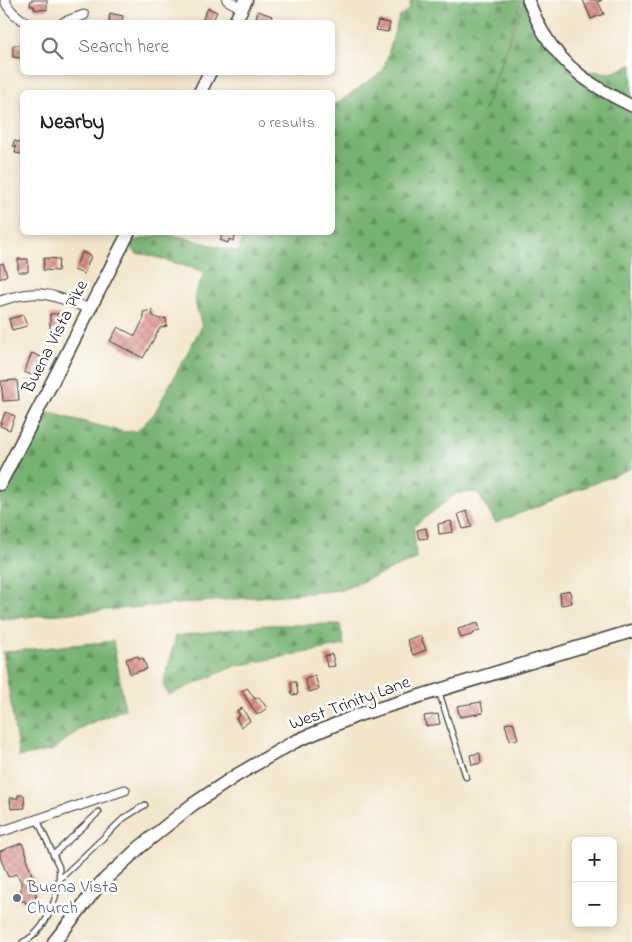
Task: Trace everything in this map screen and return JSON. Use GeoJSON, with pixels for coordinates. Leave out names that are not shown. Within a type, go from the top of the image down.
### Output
{"type":"FeatureCollection","features":[{"type":"Feature","properties":{"kind":"main road"},"geometry":{"type":"LineString","coordinates":[[236,20],[244,4]]}},
{"type":"Feature","properties":{"kind":"main road"},"geometry":{"type":"LineString","coordinates":[[201,90],[208,75]]}},
{"type":"Feature","properties":{"kind":"main road","name":"Buena Vista Pike"},"geometry":{"type":"LineString","coordinates":[[0,484],[127,235]]}},
{"type":"Feature","properties":{"kind":"main road","name":"West Trinity Lane"},"geometry":{"type":"LineString","coordinates":[[54,942],[100,884],[140,847],[192,806],[237,775],[294,742],[358,715],[632,631]]}},
{"type":"Feature","properties":{"kind":"street"},"geometry":{"type":"LineString","coordinates":[[5,0],[6,5],[16,17],[22,20]]}},
{"type":"Feature","properties":{"kind":"street"},"geometry":{"type":"LineString","coordinates":[[227,0],[244,4]]}},
{"type":"Feature","properties":{"kind":"street"},"geometry":{"type":"LineString","coordinates":[[528,0],[544,33],[569,66],[599,90],[632,106]]}},
{"type":"Feature","properties":{"kind":"street"},"geometry":{"type":"LineString","coordinates":[[70,20],[84,15]]}},
{"type":"Feature","properties":{"kind":"street"},"geometry":{"type":"LineString","coordinates":[[0,301],[30,293],[49,294],[90,309]]}},
{"type":"Feature","properties":{"kind":"street"},"geometry":{"type":"LineString","coordinates":[[0,832],[125,790]]}},
{"type":"Feature","properties":{"kind":"lane"},"geometry":{"type":"LineString","coordinates":[[438,691],[466,777]]}},
{"type":"Feature","properties":{"kind":"lane"},"geometry":{"type":"LineString","coordinates":[[58,881],[124,818],[145,805]]}},
{"type":"Feature","properties":{"kind":"lane"},"geometry":{"type":"LineString","coordinates":[[53,855],[99,812]]}},
{"type":"Feature","properties":{"kind":"lane"},"geometry":{"type":"LineString","coordinates":[[23,942],[34,935],[50,913],[58,881],[59,867],[37,819]]}},
{"type":"Feature","properties":{"kind":"green space"},"geometry":{"type":"Polygon","coordinates":[[[411,0],[522,0],[484,111],[524,0],[574,70],[611,73],[632,65],[632,468],[496,523],[477,492],[457,493],[414,526],[416,559],[342,590],[0,619],[0,484],[38,410],[124,432],[137,431],[154,414],[202,326],[196,306],[195,294],[205,272],[145,254],[137,254],[130,246],[134,241],[158,235],[174,235],[238,252],[244,235],[335,235],[335,105],[383,71],[399,17],[409,9],[411,0]]]}},
{"type":"Feature","properties":{"kind":"green space"},"geometry":{"type":"Polygon","coordinates":[[[340,624],[344,645],[235,666],[169,695],[163,685],[176,636],[266,625],[340,624]]]}},
{"type":"Feature","properties":{"kind":"green space"},"geometry":{"type":"Polygon","coordinates":[[[113,641],[125,709],[84,726],[53,750],[19,757],[3,652],[113,641]]]}},
{"type":"Feature","properties":{"kind":"building"},"geometry":{"type":"Polygon","coordinates":[[[31,0],[47,0],[47,10],[34,9],[34,6],[30,6],[31,0]]]}},
{"type":"Feature","properties":{"kind":"building"},"geometry":{"type":"Polygon","coordinates":[[[583,0],[602,0],[598,2],[604,14],[591,19],[583,0]]]}},
{"type":"Feature","properties":{"kind":"building"},"geometry":{"type":"Polygon","coordinates":[[[208,8],[217,12],[213,20],[202,20],[208,8]]]}},
{"type":"Feature","properties":{"kind":"building"},"geometry":{"type":"Polygon","coordinates":[[[258,11],[272,16],[271,20],[256,20],[258,11]]]}},
{"type":"Feature","properties":{"kind":"building"},"geometry":{"type":"Polygon","coordinates":[[[110,13],[123,16],[122,20],[109,20],[110,13]]]}},
{"type":"Feature","properties":{"kind":"building"},"geometry":{"type":"Polygon","coordinates":[[[378,21],[390,23],[388,32],[376,30],[378,21]]]}},
{"type":"Feature","properties":{"kind":"building"},"geometry":{"type":"Polygon","coordinates":[[[13,45],[20,45],[20,58],[13,57],[13,45]]]}},
{"type":"Feature","properties":{"kind":"building"},"geometry":{"type":"Polygon","coordinates":[[[14,141],[20,142],[20,154],[15,153],[16,147],[13,146],[14,141]]]}},
{"type":"Feature","properties":{"kind":"building"},"geometry":{"type":"Polygon","coordinates":[[[222,235],[236,235],[233,241],[229,239],[228,243],[220,240],[222,235]]]}},
{"type":"Feature","properties":{"kind":"building"},"geometry":{"type":"Polygon","coordinates":[[[82,252],[91,256],[84,274],[74,270],[82,252]]]}},
{"type":"Feature","properties":{"kind":"building"},"geometry":{"type":"Polygon","coordinates":[[[44,258],[59,259],[58,271],[43,270],[44,258]]]}},
{"type":"Feature","properties":{"kind":"building"},"geometry":{"type":"Polygon","coordinates":[[[18,259],[28,259],[28,272],[18,272],[18,259]]]}},
{"type":"Feature","properties":{"kind":"building"},"geometry":{"type":"Polygon","coordinates":[[[3,263],[7,275],[0,279],[0,264],[3,263]]]}},
{"type":"Feature","properties":{"kind":"building"},"geometry":{"type":"Polygon","coordinates":[[[152,310],[153,316],[159,319],[166,318],[167,326],[160,328],[143,358],[110,341],[118,327],[135,336],[144,318],[143,312],[152,310]]]}},
{"type":"Feature","properties":{"kind":"building"},"geometry":{"type":"Polygon","coordinates":[[[50,314],[60,314],[60,329],[50,330],[50,314]]]}},
{"type":"Feature","properties":{"kind":"building"},"geometry":{"type":"Polygon","coordinates":[[[23,315],[27,326],[12,330],[9,319],[23,315]]]}},
{"type":"Feature","properties":{"kind":"building"},"geometry":{"type":"Polygon","coordinates":[[[32,353],[41,357],[34,376],[24,372],[32,353]]]}},
{"type":"Feature","properties":{"kind":"building"},"geometry":{"type":"Polygon","coordinates":[[[17,380],[19,400],[3,401],[1,381],[17,380]]]}},
{"type":"Feature","properties":{"kind":"building"},"geometry":{"type":"Polygon","coordinates":[[[5,412],[15,416],[10,430],[0,426],[5,412]]]}},
{"type":"Feature","properties":{"kind":"building"},"geometry":{"type":"Polygon","coordinates":[[[467,511],[472,527],[463,529],[458,514],[467,511]]]}},
{"type":"Feature","properties":{"kind":"building"},"geometry":{"type":"Polygon","coordinates":[[[451,521],[453,532],[439,534],[438,524],[451,521]]]}},
{"type":"Feature","properties":{"kind":"building"},"geometry":{"type":"Polygon","coordinates":[[[426,528],[428,538],[419,539],[417,530],[426,528]]]}},
{"type":"Feature","properties":{"kind":"building"},"geometry":{"type":"Polygon","coordinates":[[[570,591],[572,603],[561,605],[560,593],[570,591]]]}},
{"type":"Feature","properties":{"kind":"building"},"geometry":{"type":"Polygon","coordinates":[[[478,623],[480,630],[461,638],[458,629],[478,623]]]}},
{"type":"Feature","properties":{"kind":"building"},"geometry":{"type":"Polygon","coordinates":[[[420,635],[426,650],[413,655],[407,640],[420,635]]]}},
{"type":"Feature","properties":{"kind":"building"},"geometry":{"type":"Polygon","coordinates":[[[332,654],[335,666],[327,667],[325,656],[332,654]]]}},
{"type":"Feature","properties":{"kind":"building"},"geometry":{"type":"Polygon","coordinates":[[[138,656],[139,659],[143,658],[147,669],[130,674],[126,659],[138,656]]]}},
{"type":"Feature","properties":{"kind":"building"},"geometry":{"type":"Polygon","coordinates":[[[315,676],[319,689],[309,692],[305,679],[315,676]]]}},
{"type":"Feature","properties":{"kind":"building"},"geometry":{"type":"Polygon","coordinates":[[[291,682],[296,682],[298,694],[292,695],[291,682]]]}},
{"type":"Feature","properties":{"kind":"building"},"geometry":{"type":"Polygon","coordinates":[[[247,688],[255,699],[259,697],[267,708],[257,715],[242,691],[247,688]]]}},
{"type":"Feature","properties":{"kind":"building"},"geometry":{"type":"Polygon","coordinates":[[[481,702],[483,713],[460,717],[457,706],[481,702]]]}},
{"type":"Feature","properties":{"kind":"building"},"geometry":{"type":"Polygon","coordinates":[[[242,708],[250,721],[241,727],[236,718],[240,715],[237,711],[242,708]]]}},
{"type":"Feature","properties":{"kind":"building"},"geometry":{"type":"Polygon","coordinates":[[[438,714],[440,724],[426,726],[424,716],[438,714]]]}},
{"type":"Feature","properties":{"kind":"building"},"geometry":{"type":"Polygon","coordinates":[[[513,722],[518,739],[510,741],[505,724],[513,722]]]}},
{"type":"Feature","properties":{"kind":"building"},"geometry":{"type":"Polygon","coordinates":[[[480,753],[481,763],[472,765],[470,755],[480,753]]]}},
{"type":"Feature","properties":{"kind":"building"},"geometry":{"type":"Polygon","coordinates":[[[18,795],[24,795],[25,808],[11,809],[10,798],[18,798],[18,795]]]}},
{"type":"Feature","properties":{"kind":"building"},"geometry":{"type":"Polygon","coordinates":[[[22,843],[27,855],[27,862],[34,880],[36,880],[36,900],[26,904],[25,901],[21,901],[21,881],[16,874],[8,877],[0,857],[0,851],[22,843]]]}},
{"type":"Feature","properties":{"kind":"place","name":"Buena Vista Church"},"geometry":{"type":"Point","coordinates":[17,898]}}]}
